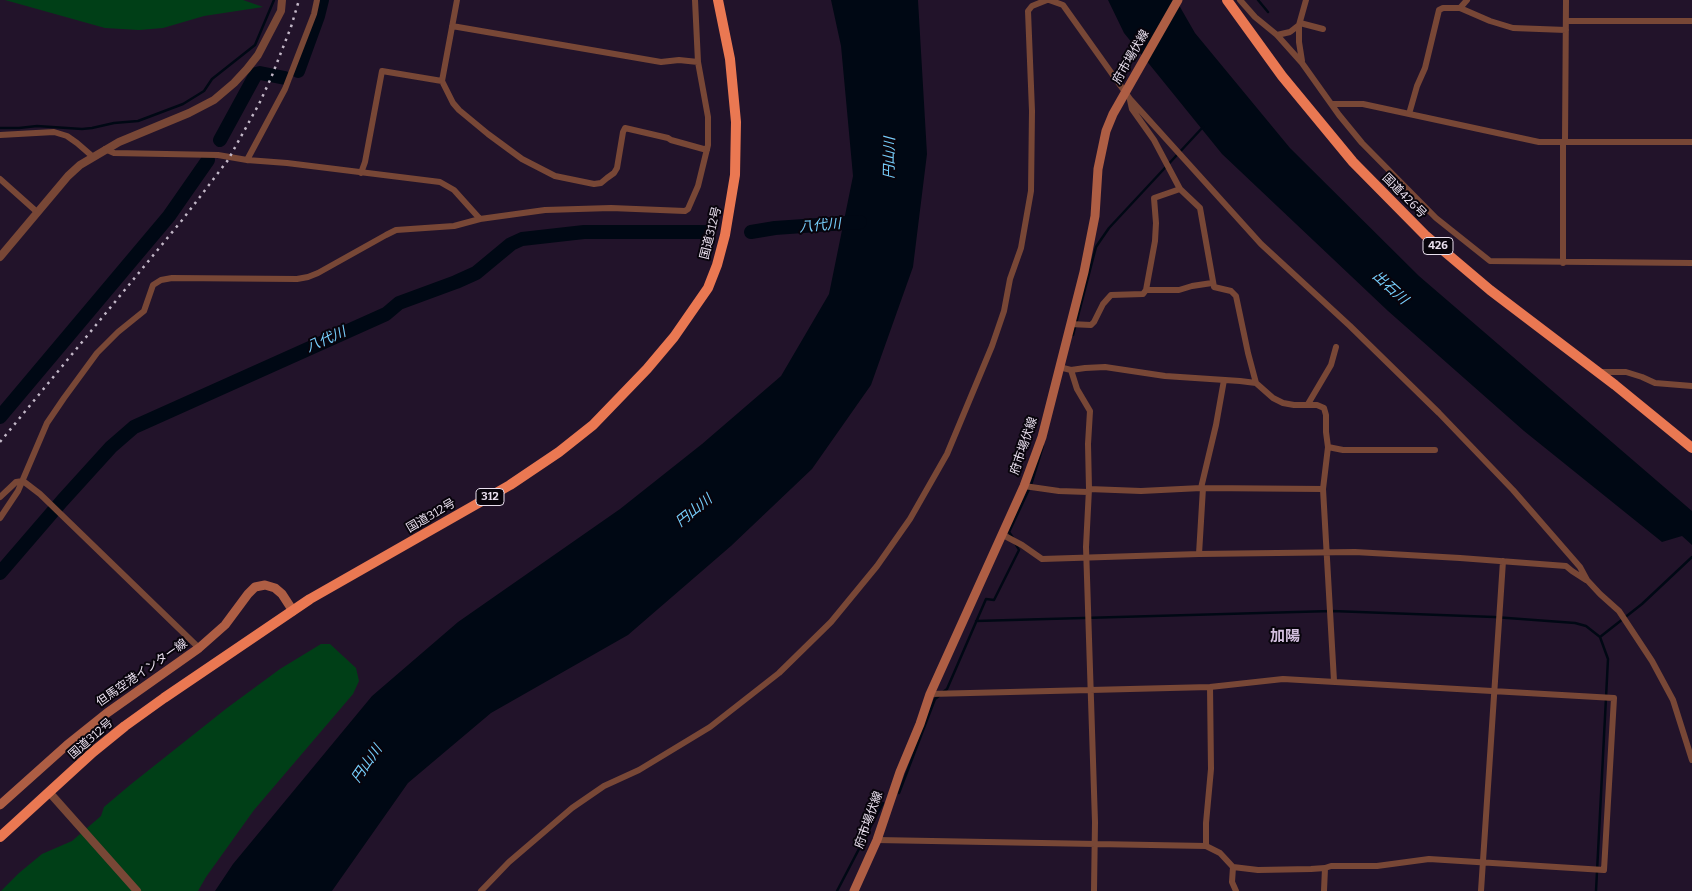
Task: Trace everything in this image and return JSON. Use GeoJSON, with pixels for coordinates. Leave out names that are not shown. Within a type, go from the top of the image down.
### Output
{"type":"FeatureCollection","features":[{"type":"Feature","properties":{"kind":"highway","name":"国道312号"},"geometry":{"type":"LineString","coordinates":[[0,837],[126,726],[164,698],[310,599],[510,485],[559,452],[593,425],[647,369],[692,312],[708,288],[725,235],[735,175],[736,122],[733,81],[718,0]]}},
{"type":"Feature","properties":{"kind":"highway","name":"国道426号"},"geometry":{"type":"LineString","coordinates":[[1227,0],[1260,47],[1353,162],[1433,242],[1490,290],[1598,372],[1692,448]]}},
{"type":"Feature","properties":{"kind":"main road","name":"府市場伏線"},"geometry":{"type":"LineString","coordinates":[[854,891],[877,840],[900,772],[930,694],[1024,486],[1042,437],[1084,272],[1095,216],[1102,147],[1113,114],[1127,96],[1130,84],[1178,0]]}},
{"type":"Feature","properties":{"kind":"main road","name":"但馬空港インター線"},"geometry":{"type":"LineString","coordinates":[[0,805],[67,745],[107,713],[199,648],[225,625],[255,587],[266,585],[275,588],[282,594],[293,611]]}},
{"type":"Feature","properties":{"kind":"street"},"geometry":{"type":"LineString","coordinates":[[0,257],[68,176],[92,156],[214,100],[247,69],[258,55],[281,11],[282,0]]}},
{"type":"Feature","properties":{"kind":"street"},"geometry":{"type":"LineString","coordinates":[[247,160],[285,89],[311,22],[317,0]]}},
{"type":"Feature","properties":{"kind":"street"},"geometry":{"type":"LineString","coordinates":[[456,0],[442,81],[453,103],[459,110],[522,159],[556,176],[594,184],[601,183],[614,173],[625,128],[708,150]]}},
{"type":"Feature","properties":{"kind":"street"},"geometry":{"type":"LineString","coordinates":[[0,518],[23,481],[47,423],[97,353],[118,332],[144,311],[154,285],[161,280],[172,278],[297,279],[308,277],[396,230],[454,226],[480,219],[545,210],[611,208],[685,212],[693,200],[708,150],[708,116],[698,62],[695,0]]}},
{"type":"Feature","properties":{"kind":"street"},"geometry":{"type":"LineString","coordinates":[[481,891],[509,862],[572,808],[604,786],[639,770],[696,736],[734,710],[780,674],[831,622],[877,566],[910,519],[947,454],[992,346],[1004,311],[1010,279],[1021,248],[1030,191],[1032,111],[1028,11],[1032,6],[1041,1],[1048,0],[1063,5],[1127,96],[1261,244],[1350,326],[1439,413],[1513,490],[1580,568],[1587,580],[1619,612],[1652,661],[1673,700],[1692,760]]}},
{"type":"Feature","properties":{"kind":"street"},"geometry":{"type":"LineString","coordinates":[[1240,0],[1255,18],[1276,35],[1302,63],[1362,143],[1436,218],[1490,261],[1692,263]]}},
{"type":"Feature","properties":{"kind":"street"},"geometry":{"type":"LineString","coordinates":[[1302,63],[1299,42],[1300,24],[1306,0]]}},
{"type":"Feature","properties":{"kind":"street"},"geometry":{"type":"LineString","coordinates":[[1460,8],[1467,0]]}},
{"type":"Feature","properties":{"kind":"street"},"geometry":{"type":"LineString","coordinates":[[1564,263],[1566,0]]}},
{"type":"Feature","properties":{"kind":"street"},"geometry":{"type":"LineString","coordinates":[[1409,114],[1417,86],[1425,68],[1440,10],[1443,8],[1460,8],[1490,21],[1513,28],[1566,30]]}},
{"type":"Feature","properties":{"kind":"street"},"geometry":{"type":"LineString","coordinates":[[1566,21],[1692,21]]}},
{"type":"Feature","properties":{"kind":"street"},"geometry":{"type":"LineString","coordinates":[[1276,35],[1290,32],[1300,24]]}},
{"type":"Feature","properties":{"kind":"street"},"geometry":{"type":"LineString","coordinates":[[1300,24],[1323,29]]}},
{"type":"Feature","properties":{"kind":"street"},"geometry":{"type":"LineString","coordinates":[[452,26],[661,62],[679,60],[698,62]]}},
{"type":"Feature","properties":{"kind":"street"},"geometry":{"type":"LineString","coordinates":[[361,173],[365,162],[382,71],[442,81]]}},
{"type":"Feature","properties":{"kind":"street"},"geometry":{"type":"LineString","coordinates":[[1127,96],[1132,108],[1154,140],[1180,189],[1200,208],[1212,283],[1214,288],[1231,291],[1236,296],[1256,383],[1273,398],[1283,403],[1317,405],[1324,408],[1328,447],[1323,488],[1334,681]]}},
{"type":"Feature","properties":{"kind":"street"},"geometry":{"type":"LineString","coordinates":[[1332,104],[1363,104],[1539,142],[1692,142]]}},
{"type":"Feature","properties":{"kind":"street"},"geometry":{"type":"LineString","coordinates":[[0,135],[54,132],[67,136],[92,156]]}},
{"type":"Feature","properties":{"kind":"street"},"geometry":{"type":"LineString","coordinates":[[105,149],[114,153],[218,155],[440,182],[454,190],[480,219]]}},
{"type":"Feature","properties":{"kind":"street"},"geometry":{"type":"LineString","coordinates":[[0,179],[37,212]]}},
{"type":"Feature","properties":{"kind":"street"},"geometry":{"type":"LineString","coordinates":[[1070,324],[1091,324],[1094,322],[1103,304],[1112,294],[1143,294],[1146,290],[1155,241],[1154,198],[1180,189]]}},
{"type":"Feature","properties":{"kind":"street"},"geometry":{"type":"LineString","coordinates":[[1146,290],[1179,290],[1212,283]]}},
{"type":"Feature","properties":{"kind":"street"},"geometry":{"type":"LineString","coordinates":[[1308,404],[1332,365],[1336,347]]}},
{"type":"Feature","properties":{"kind":"street"},"geometry":{"type":"LineString","coordinates":[[1059,367],[1071,370],[1105,367],[1165,376],[1256,383]]}},
{"type":"Feature","properties":{"kind":"street"},"geometry":{"type":"LineString","coordinates":[[1071,370],[1077,390],[1090,412],[1086,547],[1092,690],[1094,891]]}},
{"type":"Feature","properties":{"kind":"street"},"geometry":{"type":"LineString","coordinates":[[1598,372],[1626,372],[1655,383],[1692,386]]}},
{"type":"Feature","properties":{"kind":"street"},"geometry":{"type":"LineString","coordinates":[[1199,554],[1202,488],[1224,380]]}},
{"type":"Feature","properties":{"kind":"street"},"geometry":{"type":"LineString","coordinates":[[1328,447],[1343,450],[1435,450]]}},
{"type":"Feature","properties":{"kind":"street"},"geometry":{"type":"LineString","coordinates":[[0,497],[16,482],[23,481],[40,494],[199,648]]}},
{"type":"Feature","properties":{"kind":"street"},"geometry":{"type":"LineString","coordinates":[[1024,486],[1059,492],[1202,488],[1323,488]]}},
{"type":"Feature","properties":{"kind":"street"},"geometry":{"type":"LineString","coordinates":[[1002,535],[1022,545],[1042,559],[1326,552],[1566,566],[1587,580]]}},
{"type":"Feature","properties":{"kind":"street"},"geometry":{"type":"LineString","coordinates":[[1481,891],[1502,561]]}},
{"type":"Feature","properties":{"kind":"street"},"geometry":{"type":"LineString","coordinates":[[877,840],[1206,846],[1220,853],[1233,867],[1258,870],[1325,868],[1332,866],[1377,866],[1429,859],[1604,870],[1614,698],[1283,679],[1210,687],[930,694]]}},
{"type":"Feature","properties":{"kind":"street"},"geometry":{"type":"LineString","coordinates":[[1206,846],[1211,769],[1210,687]]}},
{"type":"Feature","properties":{"kind":"street"},"geometry":{"type":"LineString","coordinates":[[49,792],[137,891]]}},
{"type":"Feature","properties":{"kind":"street"},"geometry":{"type":"LineString","coordinates":[[1233,867],[1232,882],[1236,891]]}},
{"type":"Feature","properties":{"kind":"street"},"geometry":{"type":"LineString","coordinates":[[1324,891],[1325,868]]}},
{"type":"Feature","properties":{"kind":"green space"},"geometry":{"type":"Polygon","coordinates":[[[5,0],[243,0],[263,7],[204,16],[163,28],[139,30],[105,28],[5,0]]]}},
{"type":"Feature","properties":{"kind":"green space"},"geometry":{"type":"Polygon","coordinates":[[[321,644],[330,644],[356,668],[359,681],[353,694],[254,810],[198,891],[1,891],[42,854],[72,841],[101,816],[104,807],[227,708],[280,669],[321,644]]]}},
{"type":"Feature","properties":{"kind":"water","name":"円山川"},"geometry":{"type":"Polygon","coordinates":[[[831,0],[918,0],[927,154],[913,267],[871,385],[812,469],[731,546],[628,635],[491,713],[408,783],[332,891],[215,891],[233,864],[372,696],[458,622],[620,509],[702,444],[781,376],[829,294],[853,176],[841,46],[831,0]]]}},
{"type":"Feature","properties":{"kind":"water","name":"出石川"},"geometry":{"type":"Polygon","coordinates":[[[1108,0],[1176,0],[1195,33],[1290,148],[1419,276],[1692,511],[1692,545],[1682,536],[1662,542],[1524,431],[1388,311],[1222,154],[1124,33],[1108,0]]]}},
{"type":"Feature","properties":{"kind":"waterway"},"geometry":{"type":"LineString","coordinates":[[0,128],[37,126],[92,128],[114,123],[138,121],[183,104],[204,91],[212,79],[255,45],[274,0]]}},
{"type":"Feature","properties":{"kind":"waterway"},"geometry":{"type":"LineString","coordinates":[[298,71],[322,0]]}},
{"type":"Feature","properties":{"kind":"waterway"},"geometry":{"type":"LineString","coordinates":[[1258,0],[1268,12]]}},
{"type":"Feature","properties":{"kind":"waterway"},"geometry":{"type":"LineString","coordinates":[[220,140],[256,74],[260,73],[285,78]]}},
{"type":"Feature","properties":{"kind":"waterway"},"geometry":{"type":"LineString","coordinates":[[1073,335],[1096,247],[1109,228],[1203,127]]}},
{"type":"Feature","properties":{"kind":"waterway"},"geometry":{"type":"LineString","coordinates":[[0,417],[169,216],[208,160]]}},
{"type":"Feature","properties":{"kind":"waterway","name":"八代川"},"geometry":{"type":"LineString","coordinates":[[751,232],[775,228],[860,222]]}},
{"type":"Feature","properties":{"kind":"waterway","name":"八代川"},"geometry":{"type":"LineString","coordinates":[[0,573],[111,447],[134,427],[386,314],[399,303],[476,273],[511,244],[522,239],[584,232],[709,232]]}},
{"type":"Feature","properties":{"kind":"waterway"},"geometry":{"type":"LineString","coordinates":[[1013,538],[1009,532],[1031,485],[1043,446]]}},
{"type":"Feature","properties":{"kind":"waterway"},"geometry":{"type":"LineString","coordinates":[[943,692],[947,689],[986,599],[994,600],[1019,550],[1015,543]]}},
{"type":"Feature","properties":{"kind":"waterway"},"geometry":{"type":"LineString","coordinates":[[1596,891],[1608,659],[1600,637],[1642,604],[1692,557]]}},
{"type":"Feature","properties":{"kind":"waterway"},"geometry":{"type":"LineString","coordinates":[[976,621],[1332,611],[1494,617],[1575,623],[1586,626],[1600,637]]}},
{"type":"Feature","properties":{"kind":"waterway"},"geometry":{"type":"LineString","coordinates":[[899,793],[935,699],[939,696]]}},
{"type":"Feature","properties":{"kind":"waterway"},"geometry":{"type":"LineString","coordinates":[[837,891],[883,803]]}},
{"type":"Feature","properties":{"kind":"railway"},"geometry":{"type":"LineString","coordinates":[[0,442],[183,219],[228,160],[271,78],[291,27],[299,0]]}},
{"type":"Feature","properties":{"kind":"district","name":"加陽"},"geometry":{"type":"Point","coordinates":[1285,637]}}]}
